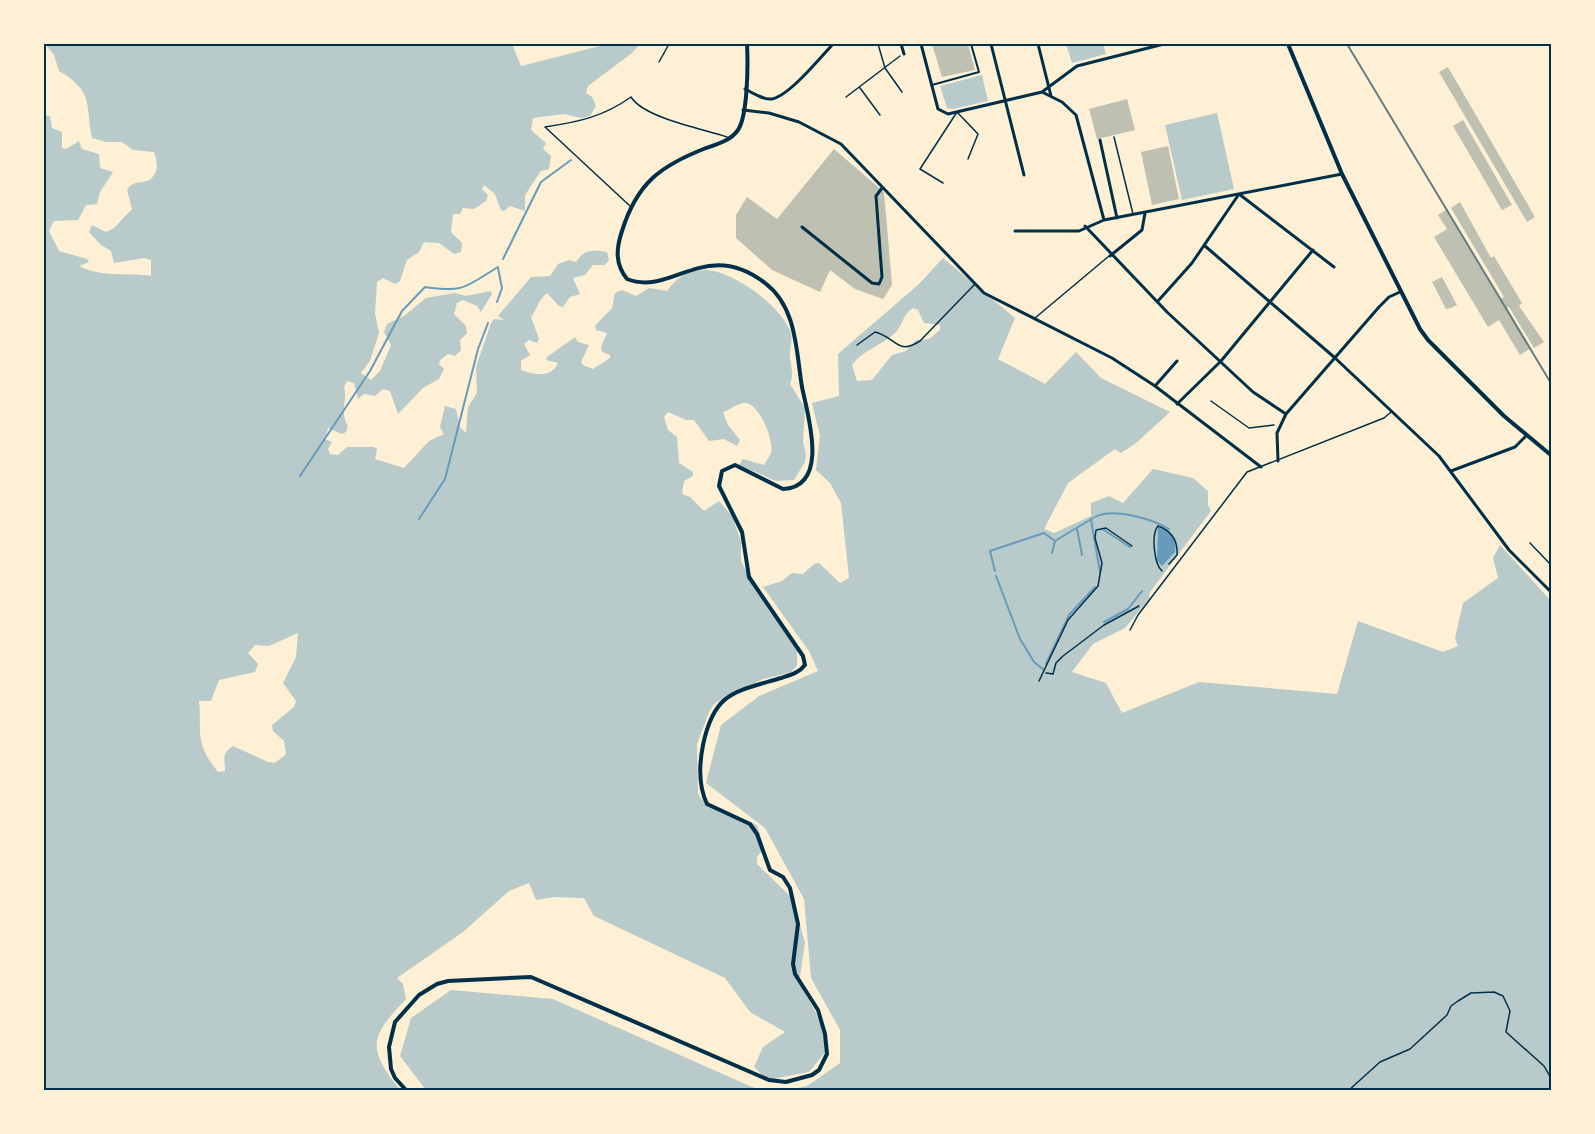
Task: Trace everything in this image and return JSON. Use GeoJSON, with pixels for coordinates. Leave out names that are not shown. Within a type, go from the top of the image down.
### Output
{"type":"FeatureCollection","features":[{"type":"Feature","properties":{"kind":"street"},"geometry":{"type":"LineString","coordinates":[[406,1090],[395,1078],[391,1069],[389,1047],[395,1022],[429,988],[458,980],[531,977],[769,1080],[786,1082],[812,1075],[825,1063],[827,1054],[825,1034],[818,1010],[795,974],[793,964],[798,924],[790,888],[783,877],[770,870],[757,834],[750,824],[707,804],[700,787],[706,732],[720,701],[743,689],[796,673],[805,665],[803,656],[749,578],[742,532],[721,493],[718,481],[722,471],[735,465],[783,489],[796,485],[806,476],[811,462],[813,439],[794,330],[784,305],[774,293],[765,283],[740,269],[710,264],[641,284],[627,279],[617,259],[619,241],[630,206],[648,181],[680,158],[731,138],[739,128],[745,89],[747,44]]}},
{"type":"Feature","properties":{"kind":"street"},"geometry":{"type":"LineString","coordinates":[[745,89],[763,98],[773,99],[784,92],[833,44]]}},
{"type":"Feature","properties":{"kind":"street"},"geometry":{"type":"LineString","coordinates":[[901,44],[904,54]]}},
{"type":"Feature","properties":{"kind":"street"},"geometry":{"type":"LineString","coordinates":[[921,44],[938,109],[948,114],[1005,103],[1042,92],[1077,66],[1164,44]]}},
{"type":"Feature","properties":{"kind":"street"},"geometry":{"type":"LineString","coordinates":[[932,85],[979,72],[971,44]]}},
{"type":"Feature","properties":{"kind":"street"},"geometry":{"type":"LineString","coordinates":[[991,44],[1024,175]]}},
{"type":"Feature","properties":{"kind":"street"},"geometry":{"type":"LineString","coordinates":[[1038,44],[1051,96]]}},
{"type":"Feature","properties":{"kind":"street"},"geometry":{"type":"LineString","coordinates":[[1288,44],[1342,174],[1400,292],[1428,340],[1551,456]]}},
{"type":"Feature","properties":{"kind":"street"},"geometry":{"type":"LineString","coordinates":[[1042,92],[1062,102],[1076,115],[1104,220]]}},
{"type":"Feature","properties":{"kind":"street"},"geometry":{"type":"LineString","coordinates":[[743,110],[769,113],[799,122],[828,136],[858,160],[882,188],[984,292],[1112,358],[1155,386],[1261,467]]}},
{"type":"Feature","properties":{"kind":"street"},"geometry":{"type":"LineString","coordinates":[[1100,140],[1117,218]]}},
{"type":"Feature","properties":{"kind":"street"},"geometry":{"type":"LineString","coordinates":[[1015,231],[1079,231],[1085,226],[1104,220],[1342,174]]}},
{"type":"Feature","properties":{"kind":"street"},"geometry":{"type":"LineString","coordinates":[[802,227],[872,283],[879,284],[882,277],[876,196],[882,188]]}},
{"type":"Feature","properties":{"kind":"street"},"geometry":{"type":"LineString","coordinates":[[1158,301],[1205,246],[1239,194]]}},
{"type":"Feature","properties":{"kind":"street"},"geometry":{"type":"LineString","coordinates":[[1239,194],[1334,267]]}},
{"type":"Feature","properties":{"kind":"street"},"geometry":{"type":"LineString","coordinates":[[1110,256],[1142,230],[1145,213]]}},
{"type":"Feature","properties":{"kind":"street"},"geometry":{"type":"LineString","coordinates":[[1085,226],[1110,256],[1254,392],[1286,414]]}},
{"type":"Feature","properties":{"kind":"street"},"geometry":{"type":"LineString","coordinates":[[1205,246],[1334,357],[1439,456],[1509,550],[1551,593]]}},
{"type":"Feature","properties":{"kind":"street"},"geometry":{"type":"LineString","coordinates":[[1178,404],[1221,361],[1313,250]]}},
{"type":"Feature","properties":{"kind":"street"},"geometry":{"type":"LineString","coordinates":[[1278,461],[1276,447],[1286,414],[1389,297],[1400,292]]}},
{"type":"Feature","properties":{"kind":"street"},"geometry":{"type":"LineString","coordinates":[[1155,386],[1177,361]]}},
{"type":"Feature","properties":{"kind":"street"},"geometry":{"type":"LineString","coordinates":[[1451,471],[1515,447],[1527,435]]}},
{"type":"Feature","properties":{"kind":"lane"},"geometry":{"type":"LineString","coordinates":[[660,62],[669,44]]}},
{"type":"Feature","properties":{"kind":"lane"},"geometry":{"type":"LineString","coordinates":[[630,206],[545,127],[611,111],[631,97],[636,105],[650,112],[731,138]]}},
{"type":"Feature","properties":{"kind":"lane"},"geometry":{"type":"LineString","coordinates":[[943,183],[920,169],[957,112],[978,134],[968,159]]}},
{"type":"Feature","properties":{"kind":"lane"},"geometry":{"type":"LineString","coordinates":[[1114,137],[1133,215]]}},
{"type":"Feature","properties":{"kind":"lane"},"geometry":{"type":"LineString","coordinates":[[1035,318],[1110,256]]}},
{"type":"Feature","properties":{"kind":"lane"},"geometry":{"type":"LineString","coordinates":[[857,345],[869,334],[875,333],[903,348],[909,348],[920,341],[975,284]]}},
{"type":"Feature","properties":{"kind":"lane"},"geometry":{"type":"LineString","coordinates":[[1130,630],[1138,615],[1246,472],[1384,418],[1391,412]]}},
{"type":"Feature","properties":{"kind":"path"},"geometry":{"type":"LineString","coordinates":[[878,44],[885,68],[902,92]]}},
{"type":"Feature","properties":{"kind":"path"},"geometry":{"type":"LineString","coordinates":[[846,97],[904,54]]}},
{"type":"Feature","properties":{"kind":"path"},"geometry":{"type":"LineString","coordinates":[[859,87],[880,115]]}},
{"type":"Feature","properties":{"kind":"path"},"geometry":{"type":"LineString","coordinates":[[1210,401],[1249,428],[1281,425]]}},
{"type":"Feature","properties":{"kind":"path"},"geometry":{"type":"LineString","coordinates":[[1162,571],[1156,560],[1154,532],[1158,526],[1168,531],[1176,541],[1177,555],[1169,564]]}},
{"type":"Feature","properties":{"kind":"path"},"geometry":{"type":"LineString","coordinates":[[1039,681],[1045,673],[1068,620],[1098,586],[1102,563],[1095,538],[1096,530],[1107,528],[1132,546]]}},
{"type":"Feature","properties":{"kind":"path"},"geometry":{"type":"LineString","coordinates":[[1530,543],[1551,566]]}},
{"type":"Feature","properties":{"kind":"path"},"geometry":{"type":"LineString","coordinates":[[1045,673],[1053,674],[1056,663],[1063,656],[1104,625],[1139,606]]}},
{"type":"Feature","properties":{"kind":"path"},"geometry":{"type":"LineString","coordinates":[[1349,1090],[1380,1062],[1410,1049],[1448,1015],[1451,1006],[1471,993],[1494,992],[1503,996],[1510,1011],[1506,1032],[1544,1066],[1551,1080]]}},
{"type":"Feature","properties":{"kind":"shaded area"},"geometry":{"type":"Polygon","coordinates":[[[45,44],[512,44],[521,66],[608,44],[640,44],[632,53],[588,86],[586,93],[592,97],[596,106],[590,116],[581,118],[564,114],[533,118],[531,130],[546,143],[543,149],[551,156],[549,169],[541,171],[525,195],[525,211],[510,206],[504,211],[501,210],[495,194],[484,185],[482,189],[488,195],[486,201],[474,209],[463,208],[460,214],[453,214],[451,232],[462,243],[461,252],[454,254],[439,243],[424,242],[419,252],[407,260],[400,281],[395,284],[383,278],[377,282],[375,314],[379,333],[370,361],[361,373],[371,380],[380,371],[391,345],[384,332],[387,324],[404,316],[426,298],[455,293],[466,296],[491,291],[492,294],[481,312],[477,306],[463,300],[457,303],[454,314],[466,326],[467,333],[460,340],[461,350],[455,356],[448,354],[440,360],[439,364],[444,369],[439,379],[423,388],[398,414],[390,391],[383,389],[375,396],[364,394],[358,399],[354,383],[347,381],[344,387],[344,416],[348,426],[346,432],[342,434],[328,428],[325,439],[332,442],[328,449],[330,454],[338,455],[347,447],[374,447],[377,449],[375,459],[404,468],[429,441],[444,434],[440,427],[445,406],[456,409],[460,427],[466,433],[468,407],[477,393],[476,367],[491,323],[494,319],[504,320],[498,316],[531,277],[550,276],[558,264],[569,260],[576,262],[590,251],[607,252],[609,260],[605,265],[593,265],[585,275],[573,278],[580,294],[570,297],[563,307],[559,306],[547,293],[542,298],[531,317],[539,339],[537,343],[529,340],[524,344],[530,355],[521,361],[521,370],[537,374],[552,371],[558,363],[546,360],[547,357],[575,337],[578,342],[589,345],[581,362],[593,369],[610,358],[610,355],[602,352],[601,347],[607,333],[596,330],[595,326],[612,308],[615,293],[622,290],[636,296],[649,288],[667,291],[679,278],[694,271],[706,270],[730,277],[756,293],[779,313],[791,336],[790,384],[805,408],[803,441],[805,462],[794,480],[776,481],[739,465],[743,459],[764,465],[771,453],[765,424],[751,405],[740,404],[723,412],[728,425],[740,440],[737,446],[724,439],[709,441],[694,420],[686,420],[668,412],[664,417],[668,430],[677,437],[679,463],[693,472],[693,476],[684,481],[682,494],[690,497],[704,511],[719,501],[732,516],[741,541],[741,561],[758,594],[784,626],[797,651],[797,666],[790,673],[763,679],[715,703],[709,712],[697,744],[698,793],[701,799],[757,825],[764,848],[757,857],[757,864],[793,899],[805,943],[799,983],[815,1011],[825,1036],[827,1050],[809,1072],[767,1080],[754,1067],[763,1047],[785,1032],[750,1012],[725,978],[594,916],[584,898],[554,897],[536,900],[529,883],[509,891],[463,932],[397,978],[403,984],[406,999],[385,1024],[377,1043],[382,1064],[400,1090],[50,1090],[44,1086],[44,115],[50,116],[52,128],[62,132],[62,148],[66,149],[79,141],[82,149],[99,154],[100,168],[113,172],[100,192],[97,204],[86,205],[78,220],[54,221],[49,231],[59,251],[87,259],[89,262],[79,266],[96,272],[151,276],[151,260],[144,258],[114,263],[111,251],[101,245],[89,232],[92,225],[106,232],[114,228],[132,209],[127,190],[129,187],[135,183],[150,180],[157,167],[154,152],[133,150],[122,142],[106,142],[92,138],[88,108],[83,93],[59,71],[54,55],[45,44]],[[298,633],[269,646],[255,645],[248,653],[258,664],[255,672],[219,680],[211,701],[199,701],[202,745],[218,772],[225,771],[225,754],[233,746],[268,762],[275,763],[286,754],[284,741],[273,731],[272,725],[294,707],[296,701],[283,683],[296,657],[298,633]]]}},
{"type":"Feature","properties":{"kind":"shaded area"},"geometry":{"type":"Polygon","coordinates":[[[1066,44],[1103,44],[1106,54],[1072,63],[1066,44]]]}},
{"type":"Feature","properties":{"kind":"shaded area"},"geometry":{"type":"Polygon","coordinates":[[[982,75],[988,101],[953,109],[947,108],[940,86],[982,75]]]}},
{"type":"Feature","properties":{"kind":"shaded area"},"geometry":{"type":"Polygon","coordinates":[[[1217,113],[1234,189],[1182,200],[1165,125],[1217,113]]]}},
{"type":"Feature","properties":{"kind":"shaded area"},"geometry":{"type":"Polygon","coordinates":[[[943,258],[1015,318],[998,359],[1045,384],[1076,352],[1101,378],[1170,412],[1136,443],[1121,453],[1115,449],[1068,483],[1044,529],[1054,533],[1091,516],[1091,503],[1109,496],[1123,503],[1153,469],[1193,478],[1208,491],[1208,505],[1211,511],[1150,592],[1149,599],[1125,628],[1093,644],[1072,672],[1106,683],[1122,713],[1199,682],[1337,694],[1358,621],[1443,652],[1458,646],[1455,638],[1463,603],[1498,578],[1493,558],[1500,545],[1551,601],[1551,1090],[787,1090],[807,1086],[840,1063],[840,1030],[811,978],[804,899],[765,828],[706,783],[721,725],[759,696],[818,671],[809,651],[763,587],[782,581],[792,573],[803,574],[814,564],[819,563],[840,583],[849,578],[841,503],[830,483],[816,470],[820,436],[812,403],[839,396],[838,354],[919,284],[943,258]],[[913,308],[910,310],[896,332],[862,355],[852,365],[857,381],[872,380],[892,355],[906,351],[916,340],[929,339],[940,330],[940,325],[924,323],[918,310],[913,308]]]}},
{"type":"Feature","properties":{"kind":"shaded area"},"geometry":{"type":"Polygon","coordinates":[[[451,990],[553,999],[759,1090],[426,1090],[400,1056],[411,1018],[451,990]]]}},
{"type":"Feature","properties":{"kind":"water"},"geometry":{"type":"Polygon","coordinates":[[[1158,527],[1172,536],[1175,543],[1175,552],[1162,566],[1157,560],[1158,527]]]}},
{"type":"Feature","properties":{"kind":"building"},"geometry":{"type":"Polygon","coordinates":[[[932,44],[968,44],[975,70],[942,77],[932,44]]]}},
{"type":"Feature","properties":{"kind":"building"},"geometry":{"type":"Polygon","coordinates":[[[1448,67],[1535,217],[1527,222],[1439,72],[1448,67]]]}},
{"type":"Feature","properties":{"kind":"building"},"geometry":{"type":"Polygon","coordinates":[[[1127,99],[1135,130],[1097,139],[1089,109],[1127,99]]]}},
{"type":"Feature","properties":{"kind":"building"},"geometry":{"type":"Polygon","coordinates":[[[1463,120],[1512,205],[1502,210],[1453,126],[1463,120]]]}},
{"type":"Feature","properties":{"kind":"building"},"geometry":{"type":"Polygon","coordinates":[[[1168,146],[1179,199],[1152,205],[1141,152],[1168,146]]]}},
{"type":"Feature","properties":{"kind":"building"},"geometry":{"type":"Polygon","coordinates":[[[834,149],[884,192],[892,285],[883,299],[855,289],[830,270],[820,292],[772,270],[736,238],[736,215],[747,197],[777,219],[834,149]]]}},
{"type":"Feature","properties":{"kind":"building"},"geometry":{"type":"Polygon","coordinates":[[[1460,202],[1491,258],[1494,256],[1522,303],[1519,306],[1544,342],[1534,348],[1509,307],[1507,308],[1531,348],[1520,355],[1499,320],[1488,327],[1434,237],[1447,229],[1438,215],[1447,209],[1500,299],[1504,297],[1451,208],[1460,202]]]}},
{"type":"Feature","properties":{"kind":"building"},"geometry":{"type":"Polygon","coordinates":[[[1442,277],[1457,305],[1451,308],[1446,309],[1432,282],[1442,277]]]}},
{"type":"Feature","properties":{"kind":"waterway"},"geometry":{"type":"LineString","coordinates":[[503,259],[541,182],[571,160]]}},
{"type":"Feature","properties":{"kind":"waterway"},"geometry":{"type":"LineString","coordinates":[[300,476],[370,371],[402,311],[425,287],[457,289],[471,284],[498,267]]}},
{"type":"Feature","properties":{"kind":"waterway"},"geometry":{"type":"LineString","coordinates":[[497,302],[502,288],[498,268]]}},
{"type":"Feature","properties":{"kind":"waterway"},"geometry":{"type":"LineString","coordinates":[[419,519],[445,479],[478,349],[488,323]]}},
{"type":"Feature","properties":{"kind":"waterway"},"geometry":{"type":"LineString","coordinates":[[1095,517],[1103,514],[1122,514],[1143,518],[1169,529]]}},
{"type":"Feature","properties":{"kind":"waterway"},"geometry":{"type":"LineString","coordinates":[[995,571],[990,551],[1044,533],[1055,541],[1093,518]]}},
{"type":"Feature","properties":{"kind":"waterway"},"geometry":{"type":"LineString","coordinates":[[1091,520],[1100,572]]}},
{"type":"Feature","properties":{"kind":"waterway"},"geometry":{"type":"LineString","coordinates":[[1077,529],[1082,555]]}},
{"type":"Feature","properties":{"kind":"waterway"},"geometry":{"type":"LineString","coordinates":[[1104,530],[1130,547]]}},
{"type":"Feature","properties":{"kind":"waterway"},"geometry":{"type":"LineString","coordinates":[[1052,553],[1055,541]]}},
{"type":"Feature","properties":{"kind":"waterway"},"geometry":{"type":"LineString","coordinates":[[996,576],[1020,639],[1034,662],[1044,670]]}},
{"type":"Feature","properties":{"kind":"waterway"},"geometry":{"type":"LineString","coordinates":[[1046,664],[1069,615],[1095,587]]}},
{"type":"Feature","properties":{"kind":"waterway"},"geometry":{"type":"LineString","coordinates":[[1104,622],[1128,609],[1142,591]]}},
{"type":"Feature","properties":{"kind":"railway"},"geometry":{"type":"LineString","coordinates":[[1347,44],[1552,385]]}}]}
